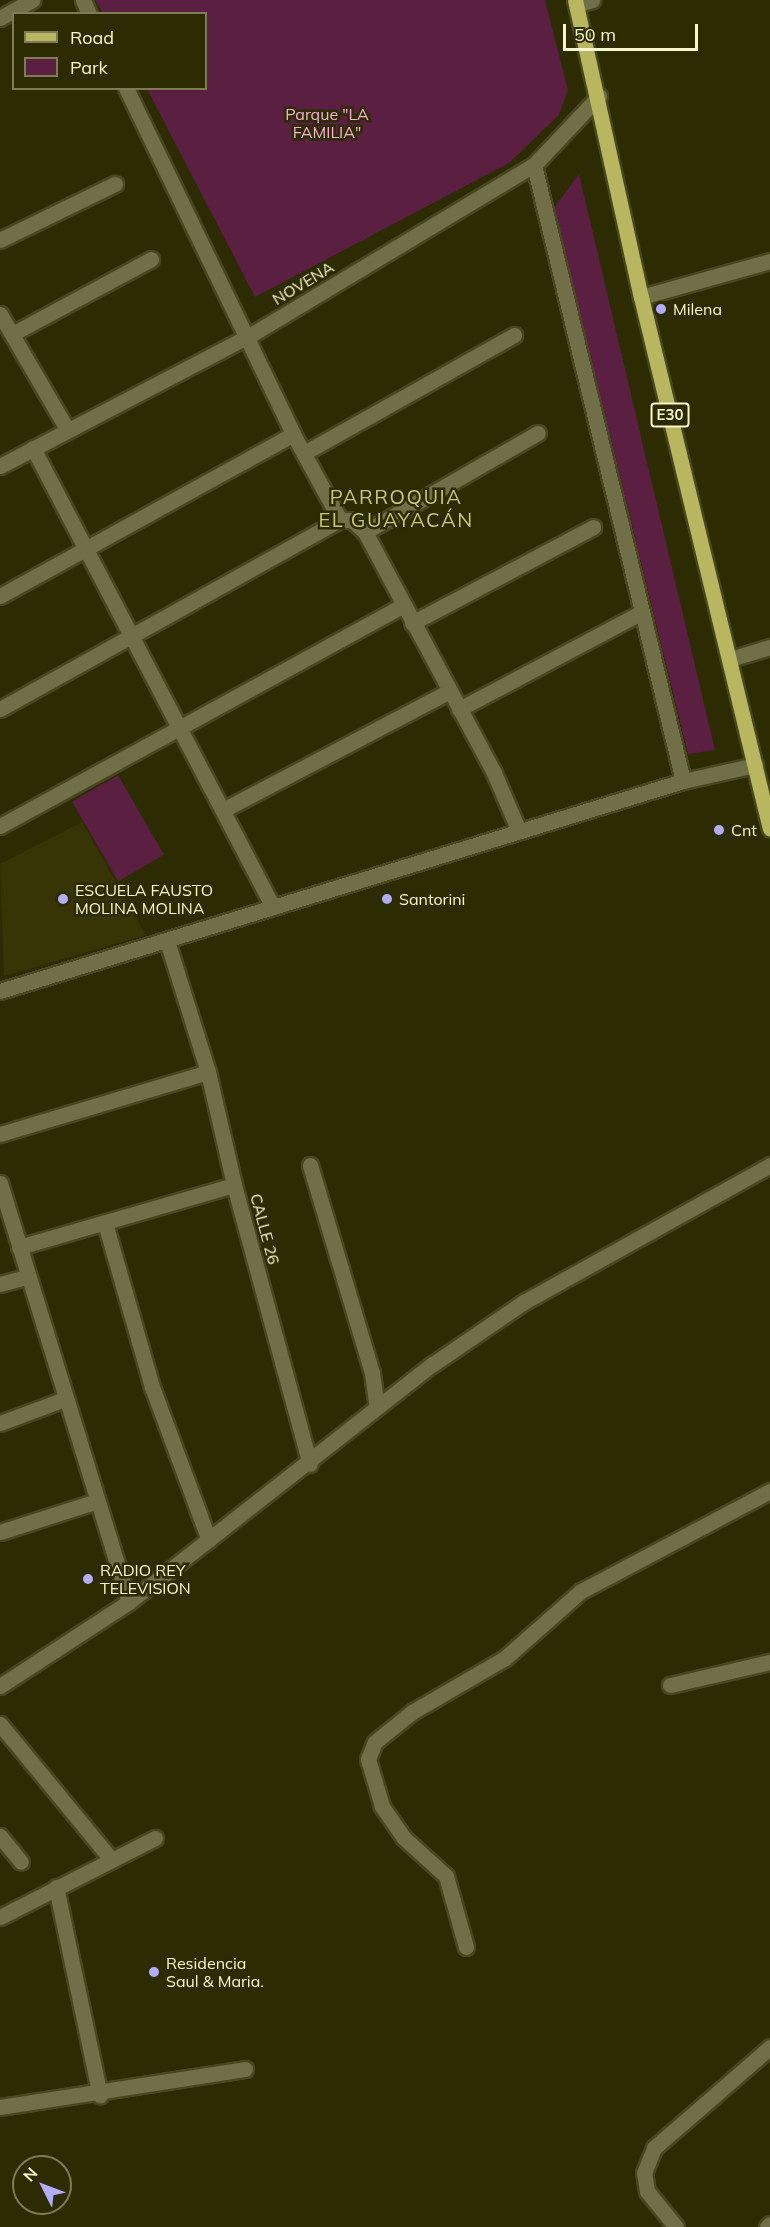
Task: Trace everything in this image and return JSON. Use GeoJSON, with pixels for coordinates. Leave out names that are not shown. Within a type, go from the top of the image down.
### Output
{"type":"FeatureCollection","features":[{"type":"Feature","properties":{"kind":"main road","name":"E30"},"geometry":{"type":"LineString","coordinates":[[576,2],[599,96],[640,297],[770,829]]}},
{"type":"Feature","properties":{"kind":"street"},"geometry":{"type":"LineString","coordinates":[[0,18],[32,0]]}},
{"type":"Feature","properties":{"kind":"street"},"geometry":{"type":"LineString","coordinates":[[576,2],[592,0]]}},
{"type":"Feature","properties":{"kind":"street"},"geometry":{"type":"LineString","coordinates":[[127,90],[249,336],[293,434],[339,520]]}},
{"type":"Feature","properties":{"kind":"street","name":"NOVENA"},"geometry":{"type":"LineString","coordinates":[[0,466],[249,336],[534,165],[599,96]]}},
{"type":"Feature","properties":{"kind":"street"},"geometry":{"type":"LineString","coordinates":[[534,165],[683,781]]}},
{"type":"Feature","properties":{"kind":"street"},"geometry":{"type":"LineString","coordinates":[[0,240],[114,184]]}},
{"type":"Feature","properties":{"kind":"street"},"geometry":{"type":"LineString","coordinates":[[12,334],[151,259]]}},
{"type":"Feature","properties":{"kind":"street"},"geometry":{"type":"LineString","coordinates":[[640,297],[770,261]]}},
{"type":"Feature","properties":{"kind":"street"},"geometry":{"type":"LineString","coordinates":[[0,314],[67,429]]}},
{"type":"Feature","properties":{"kind":"street"},"geometry":{"type":"LineString","coordinates":[[304,453],[514,334]]}},
{"type":"Feature","properties":{"kind":"street"},"geometry":{"type":"LineString","coordinates":[[0,596],[88,550],[293,434]]}},
{"type":"Feature","properties":{"kind":"street"},"geometry":{"type":"LineString","coordinates":[[366,532],[538,434]]}},
{"type":"Feature","properties":{"kind":"street"},"geometry":{"type":"LineString","coordinates":[[33,448],[181,727],[273,907]]}},
{"type":"Feature","properties":{"kind":"street"},"geometry":{"type":"LineString","coordinates":[[0,709],[339,520],[352,520],[366,532],[402,605],[450,691],[519,831]]}},
{"type":"Feature","properties":{"kind":"street"},"geometry":{"type":"LineString","coordinates":[[412,623],[593,527]]}},
{"type":"Feature","properties":{"kind":"street"},"geometry":{"type":"LineString","coordinates":[[0,826],[402,605]]}},
{"type":"Feature","properties":{"kind":"street"},"geometry":{"type":"LineString","coordinates":[[459,709],[642,612]]}},
{"type":"Feature","properties":{"kind":"street"},"geometry":{"type":"LineString","coordinates":[[730,660],[770,646]]}},
{"type":"Feature","properties":{"kind":"street"},"geometry":{"type":"LineString","coordinates":[[223,810],[450,691]]}},
{"type":"Feature","properties":{"kind":"street"},"geometry":{"type":"LineString","coordinates":[[0,991],[683,781],[755,765]]}},
{"type":"Feature","properties":{"kind":"street"},"geometry":{"type":"LineString","coordinates":[[167,941],[208,1072],[234,1185]]}},
{"type":"Feature","properties":{"kind":"street"},"geometry":{"type":"LineString","coordinates":[[0,1134],[208,1072]]}},
{"type":"Feature","properties":{"kind":"street"},"geometry":{"type":"LineString","coordinates":[[310,1165],[372,1373],[377,1407]]}},
{"type":"Feature","properties":{"kind":"street"},"geometry":{"type":"LineString","coordinates":[[0,1686],[129,1602],[310,1464],[377,1407],[524,1302],[770,1165]]}},
{"type":"Feature","properties":{"kind":"street"},"geometry":{"type":"LineString","coordinates":[[0,1183],[27,1277],[129,1602]]}},
{"type":"Feature","properties":{"kind":"street","name":"CALLE 26"},"geometry":{"type":"LineString","coordinates":[[18,1247],[234,1185],[310,1464]]}},
{"type":"Feature","properties":{"kind":"street"},"geometry":{"type":"LineString","coordinates":[[105,1222],[152,1387],[209,1539]]}},
{"type":"Feature","properties":{"kind":"street"},"geometry":{"type":"LineString","coordinates":[[0,1284],[27,1277]]}},
{"type":"Feature","properties":{"kind":"street"},"geometry":{"type":"LineString","coordinates":[[0,1423],[65,1399]]}},
{"type":"Feature","properties":{"kind":"street"},"geometry":{"type":"LineString","coordinates":[[466,1947],[446,1876],[404,1838],[382,1806],[368,1759],[375,1742],[412,1712],[505,1658],[581,1591],[770,1491]]}},
{"type":"Feature","properties":{"kind":"street"},"geometry":{"type":"LineString","coordinates":[[0,1532],[97,1501]]}},
{"type":"Feature","properties":{"kind":"street"},"geometry":{"type":"LineString","coordinates":[[670,1685],[770,1662]]}},
{"type":"Feature","properties":{"kind":"street"},"geometry":{"type":"LineString","coordinates":[[0,1724],[111,1859]]}},
{"type":"Feature","properties":{"kind":"street"},"geometry":{"type":"LineString","coordinates":[[0,1836],[21,1862]]}},
{"type":"Feature","properties":{"kind":"street"},"geometry":{"type":"LineString","coordinates":[[0,1917],[155,1838]]}},
{"type":"Feature","properties":{"kind":"street"},"geometry":{"type":"LineString","coordinates":[[56,1887],[99,2095]]}},
{"type":"Feature","properties":{"kind":"street"},"geometry":{"type":"LineString","coordinates":[[676,2227],[647,2191],[644,2173],[654,2148],[770,2047]]}},
{"type":"Feature","properties":{"kind":"street"},"geometry":{"type":"LineString","coordinates":[[0,2107],[99,2095],[244,2069]]}},
{"type":"Feature","properties":{"kind":"shaded area","name":"ESCUELA FAUSTO MOLINA MOLINA"},"geometry":{"type":"Polygon","coordinates":[[[82,822],[146,935],[4,976],[0,864],[82,822]]]}},
{"type":"Feature","properties":{"kind":"green space","name":"Parque \"LA FAMILIA\""},"geometry":{"type":"Polygon","coordinates":[[[95,0],[545,0],[568,90],[559,115],[509,163],[255,297],[148,90],[207,90],[207,12],[102,12],[95,0]]]}},
{"type":"Feature","properties":{"kind":"green space"},"geometry":{"type":"Polygon","coordinates":[[[579,174],[715,750],[688,754],[554,208],[579,174]]]}},
{"type":"Feature","properties":{"kind":"green space"},"geometry":{"type":"Polygon","coordinates":[[[118,775],[164,855],[118,881],[72,802],[118,775]]]}},
{"type":"Feature","properties":{"kind":"place","name":"Milena"},"geometry":{"type":"Point","coordinates":[661,309]}},
{"type":"Feature","properties":{"kind":"place","name":"Cnt"},"geometry":{"type":"Point","coordinates":[719,830]}},
{"type":"Feature","properties":{"kind":"place","name":"ESCUELA FAUSTO MOLINA MOLINA"},"geometry":{"type":"Point","coordinates":[63,899]}},
{"type":"Feature","properties":{"kind":"place","name":"Santorini"},"geometry":{"type":"Point","coordinates":[387,899]}},
{"type":"Feature","properties":{"kind":"place","name":"RADIO REY TELEVISION"},"geometry":{"type":"Point","coordinates":[88,1579]}},
{"type":"Feature","properties":{"kind":"place","name":"Residencia Saul & Maria."},"geometry":{"type":"Point","coordinates":[154,1972]}},
{"type":"Feature","properties":{"kind":"district","name":"PARROQUIA EL GUAYACÁN"},"geometry":{"type":"Point","coordinates":[396,508]}}]}
